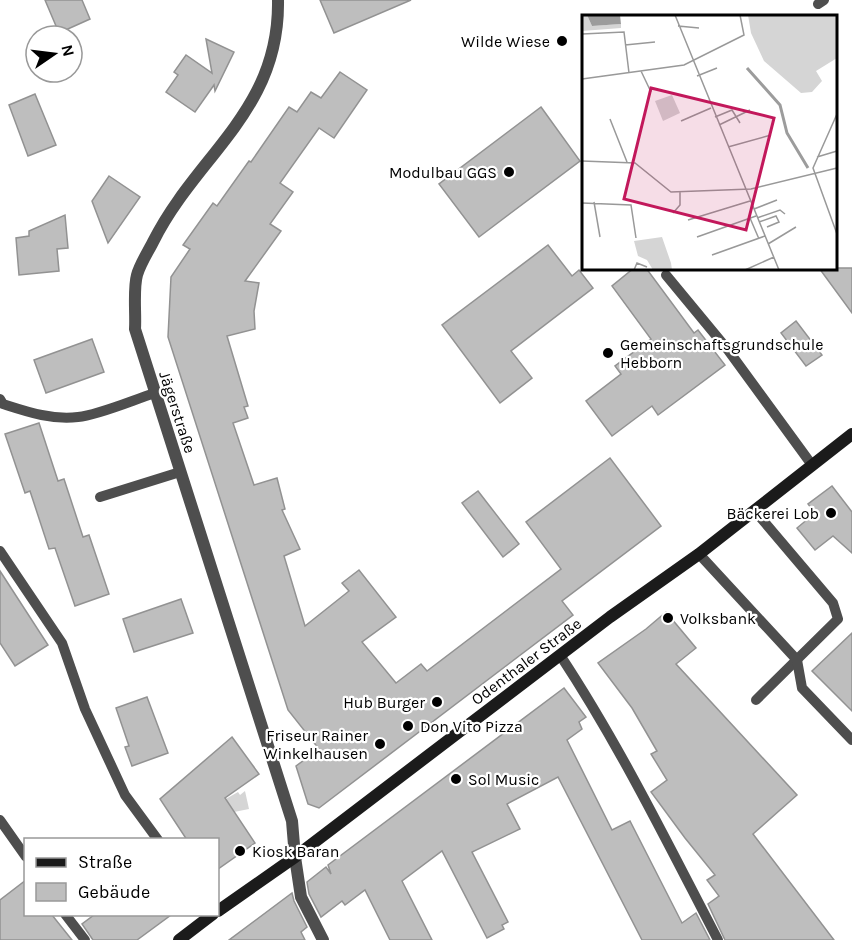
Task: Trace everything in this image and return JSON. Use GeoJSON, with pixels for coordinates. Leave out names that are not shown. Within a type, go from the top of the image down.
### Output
{"type":"FeatureCollection","features":[{"type":"Feature","properties":{"kind":"main road","name":"Odenthaler Straße"},"geometry":{"type":"LineString","coordinates":[[219,910],[295,857],[560,655],[699,554],[852,434]]}},
{"type":"Feature","properties":{"kind":"main road"},"geometry":{"type":"LineString","coordinates":[[179,940],[212,916]]}},
{"type":"Feature","properties":{"kind":"street","name":"Jägerstraße"},"geometry":{"type":"LineString","coordinates":[[278,0],[278,18],[271,61],[257,93],[227,139],[165,219],[137,275],[135,329],[292,821],[301,897],[323,940]]}},
{"type":"Feature","properties":{"kind":"lane"},"geometry":{"type":"LineString","coordinates":[[666,275],[728,350],[812,465]]}},
{"type":"Feature","properties":{"kind":"lane"},"geometry":{"type":"LineString","coordinates":[[0,399],[3,404],[36,414],[80,417],[155,393]]}},
{"type":"Feature","properties":{"kind":"lane"},"geometry":{"type":"LineString","coordinates":[[100,497],[180,472]]}},
{"type":"Feature","properties":{"kind":"lane"},"geometry":{"type":"LineString","coordinates":[[755,511],[833,603],[838,619],[756,700]]}},
{"type":"Feature","properties":{"kind":"lane"},"geometry":{"type":"LineString","coordinates":[[0,551],[62,643],[85,709],[125,795],[157,838]]}},
{"type":"Feature","properties":{"kind":"lane"},"geometry":{"type":"LineString","coordinates":[[699,554],[797,660],[802,688],[852,740]]}},
{"type":"Feature","properties":{"kind":"lane"},"geometry":{"type":"LineString","coordinates":[[560,655],[593,706],[621,756],[718,940]]}},
{"type":"Feature","properties":{"kind":"lane"},"geometry":{"type":"LineString","coordinates":[[0,820],[24,854]]}},
{"type":"Feature","properties":{"kind":"lane"},"geometry":{"type":"LineString","coordinates":[[66,916],[85,940]]}},
{"type":"Feature","properties":{"kind":"shaded area"},"geometry":{"type":"Polygon","coordinates":[[[245,791],[249,809],[224,814],[224,800],[238,792],[240,795],[245,791]]]}},
{"type":"Feature","properties":{"kind":"building"},"geometry":{"type":"Polygon","coordinates":[[[45,0],[82,0],[90,19],[79,24],[55,24],[45,0]]]}},
{"type":"Feature","properties":{"kind":"building"},"geometry":{"type":"Polygon","coordinates":[[[320,0],[411,0],[334,33],[320,0]]]}},
{"type":"Feature","properties":{"kind":"building"},"geometry":{"type":"Polygon","coordinates":[[[206,39],[234,52],[215,91],[214,85],[195,112],[166,92],[178,75],[174,72],[186,55],[212,73],[206,39]]]}},
{"type":"Feature","properties":{"kind":"building"},"geometry":{"type":"Polygon","coordinates":[[[340,72],[367,90],[334,138],[319,128],[280,183],[293,192],[270,224],[281,231],[245,281],[259,283],[254,311],[255,329],[227,336],[248,406],[244,407],[248,418],[233,423],[254,485],[277,478],[285,509],[282,510],[300,549],[284,556],[305,626],[349,591],[342,583],[359,570],[396,617],[362,642],[396,683],[421,664],[427,671],[561,569],[526,522],[610,458],[661,526],[562,601],[573,615],[319,808],[308,804],[296,766],[319,749],[288,710],[168,337],[171,277],[190,249],[183,245],[213,203],[217,206],[249,161],[251,162],[289,107],[297,112],[311,92],[321,98],[340,72]]]}},
{"type":"Feature","properties":{"kind":"building"},"geometry":{"type":"Polygon","coordinates":[[[35,94],[56,145],[28,156],[9,105],[35,94]]]}},
{"type":"Feature","properties":{"kind":"building","name":"Modulbau GGS"},"geometry":{"type":"Polygon","coordinates":[[[541,107],[580,161],[479,237],[439,184],[541,107]]]}},
{"type":"Feature","properties":{"kind":"building"},"geometry":{"type":"Polygon","coordinates":[[[109,176],[140,197],[108,243],[92,201],[109,176]]]}},
{"type":"Feature","properties":{"kind":"building"},"geometry":{"type":"Polygon","coordinates":[[[65,215],[68,248],[57,249],[59,271],[19,275],[16,238],[29,236],[29,231],[65,215]]]}},
{"type":"Feature","properties":{"kind":"building"},"geometry":{"type":"Polygon","coordinates":[[[548,245],[572,276],[579,270],[593,288],[511,351],[532,378],[500,403],[442,325],[548,245]]]}},
{"type":"Feature","properties":{"kind":"building"},"geometry":{"type":"Polygon","coordinates":[[[852,268],[852,313],[820,270],[852,268]]]}},
{"type":"Feature","properties":{"kind":"building"},"geometry":{"type":"Polygon","coordinates":[[[632,270],[647,270],[694,333],[698,330],[725,365],[658,415],[652,406],[612,436],[586,401],[621,374],[615,366],[651,339],[612,286],[632,270]]]}},
{"type":"Feature","properties":{"kind":"building"},"geometry":{"type":"Polygon","coordinates":[[[796,321],[822,355],[806,366],[781,333],[796,321]]]}},
{"type":"Feature","properties":{"kind":"building"},"geometry":{"type":"Polygon","coordinates":[[[92,339],[104,372],[46,393],[34,360],[92,339]]]}},
{"type":"Feature","properties":{"kind":"building"},"geometry":{"type":"Polygon","coordinates":[[[39,423],[58,481],[64,479],[83,537],[89,535],[109,594],[75,606],[55,548],[49,549],[30,491],[25,493],[5,434],[39,423]]]}},
{"type":"Feature","properties":{"kind":"building"},"geometry":{"type":"Polygon","coordinates":[[[832,486],[852,512],[852,553],[833,536],[815,550],[797,528],[815,513],[808,504],[832,486]]]}},
{"type":"Feature","properties":{"kind":"building"},"geometry":{"type":"Polygon","coordinates":[[[478,491],[519,544],[503,557],[462,503],[478,491]]]}},
{"type":"Feature","properties":{"kind":"building"},"geometry":{"type":"Polygon","coordinates":[[[0,571],[48,645],[15,666],[0,643],[0,571]]]}},
{"type":"Feature","properties":{"kind":"building"},"geometry":{"type":"Polygon","coordinates":[[[181,599],[193,633],[134,652],[123,619],[181,599]]]}},
{"type":"Feature","properties":{"kind":"building"},"geometry":{"type":"Polygon","coordinates":[[[666,612],[696,648],[676,664],[797,795],[753,834],[834,940],[725,940],[708,904],[719,896],[707,880],[715,875],[651,792],[667,780],[651,754],[657,751],[632,708],[598,663],[666,612]]]}},
{"type":"Feature","properties":{"kind":"building"},"geometry":{"type":"Polygon","coordinates":[[[852,633],[852,711],[812,671],[852,633]]]}},
{"type":"Feature","properties":{"kind":"building"},"geometry":{"type":"Polygon","coordinates":[[[564,688],[586,717],[579,722],[582,729],[567,740],[612,830],[630,821],[682,923],[696,913],[710,940],[642,940],[558,777],[507,804],[520,829],[472,852],[508,922],[502,925],[504,929],[487,938],[442,851],[402,881],[432,940],[390,940],[365,890],[345,905],[342,901],[321,917],[309,894],[307,882],[326,867],[331,874],[328,865],[564,688]]]}},
{"type":"Feature","properties":{"kind":"building"},"geometry":{"type":"Polygon","coordinates":[[[147,697],[168,753],[132,766],[125,747],[129,746],[116,708],[147,697]]]}},
{"type":"Feature","properties":{"kind":"building"},"geometry":{"type":"Polygon","coordinates":[[[232,737],[259,774],[225,798],[255,843],[219,868],[219,838],[186,838],[160,799],[232,737]]]}},
{"type":"Feature","properties":{"kind":"building"},"geometry":{"type":"Polygon","coordinates":[[[24,882],[24,916],[53,916],[72,940],[0,940],[0,900],[24,882]]]}},
{"type":"Feature","properties":{"kind":"building"},"geometry":{"type":"Polygon","coordinates":[[[292,893],[307,927],[301,932],[305,940],[229,940],[292,893]]]}},
{"type":"Feature","properties":{"kind":"building"},"geometry":{"type":"Polygon","coordinates":[[[93,916],[170,916],[137,940],[93,940],[82,924],[93,916]]]}},
{"type":"Feature","properties":{"kind":"place","name":"Wilde Wiese"},"geometry":{"type":"Point","coordinates":[562,41]}},
{"type":"Feature","properties":{"kind":"place","name":"Modulbau GGS"},"geometry":{"type":"Point","coordinates":[509,172]}},
{"type":"Feature","properties":{"kind":"place","name":"Gemeinschaftsgrundschule Hebborn"},"geometry":{"type":"Point","coordinates":[608,353]}},
{"type":"Feature","properties":{"kind":"place","name":"Bäckerei Lob"},"geometry":{"type":"Point","coordinates":[831,513]}},
{"type":"Feature","properties":{"kind":"place","name":"Volksbank"},"geometry":{"type":"Point","coordinates":[668,618]}},
{"type":"Feature","properties":{"kind":"place","name":"Hub Burger"},"geometry":{"type":"Point","coordinates":[437,702]}},
{"type":"Feature","properties":{"kind":"place","name":"Don Vito Pizza"},"geometry":{"type":"Point","coordinates":[408,726]}},
{"type":"Feature","properties":{"kind":"place","name":"Friseur Rainer Winkelhausen"},"geometry":{"type":"Point","coordinates":[380,744]}},
{"type":"Feature","properties":{"kind":"place","name":"Sol Music"},"geometry":{"type":"Point","coordinates":[456,779]}},
{"type":"Feature","properties":{"kind":"place","name":"Kiosk Baran"},"geometry":{"type":"Point","coordinates":[240,851]}}]}
